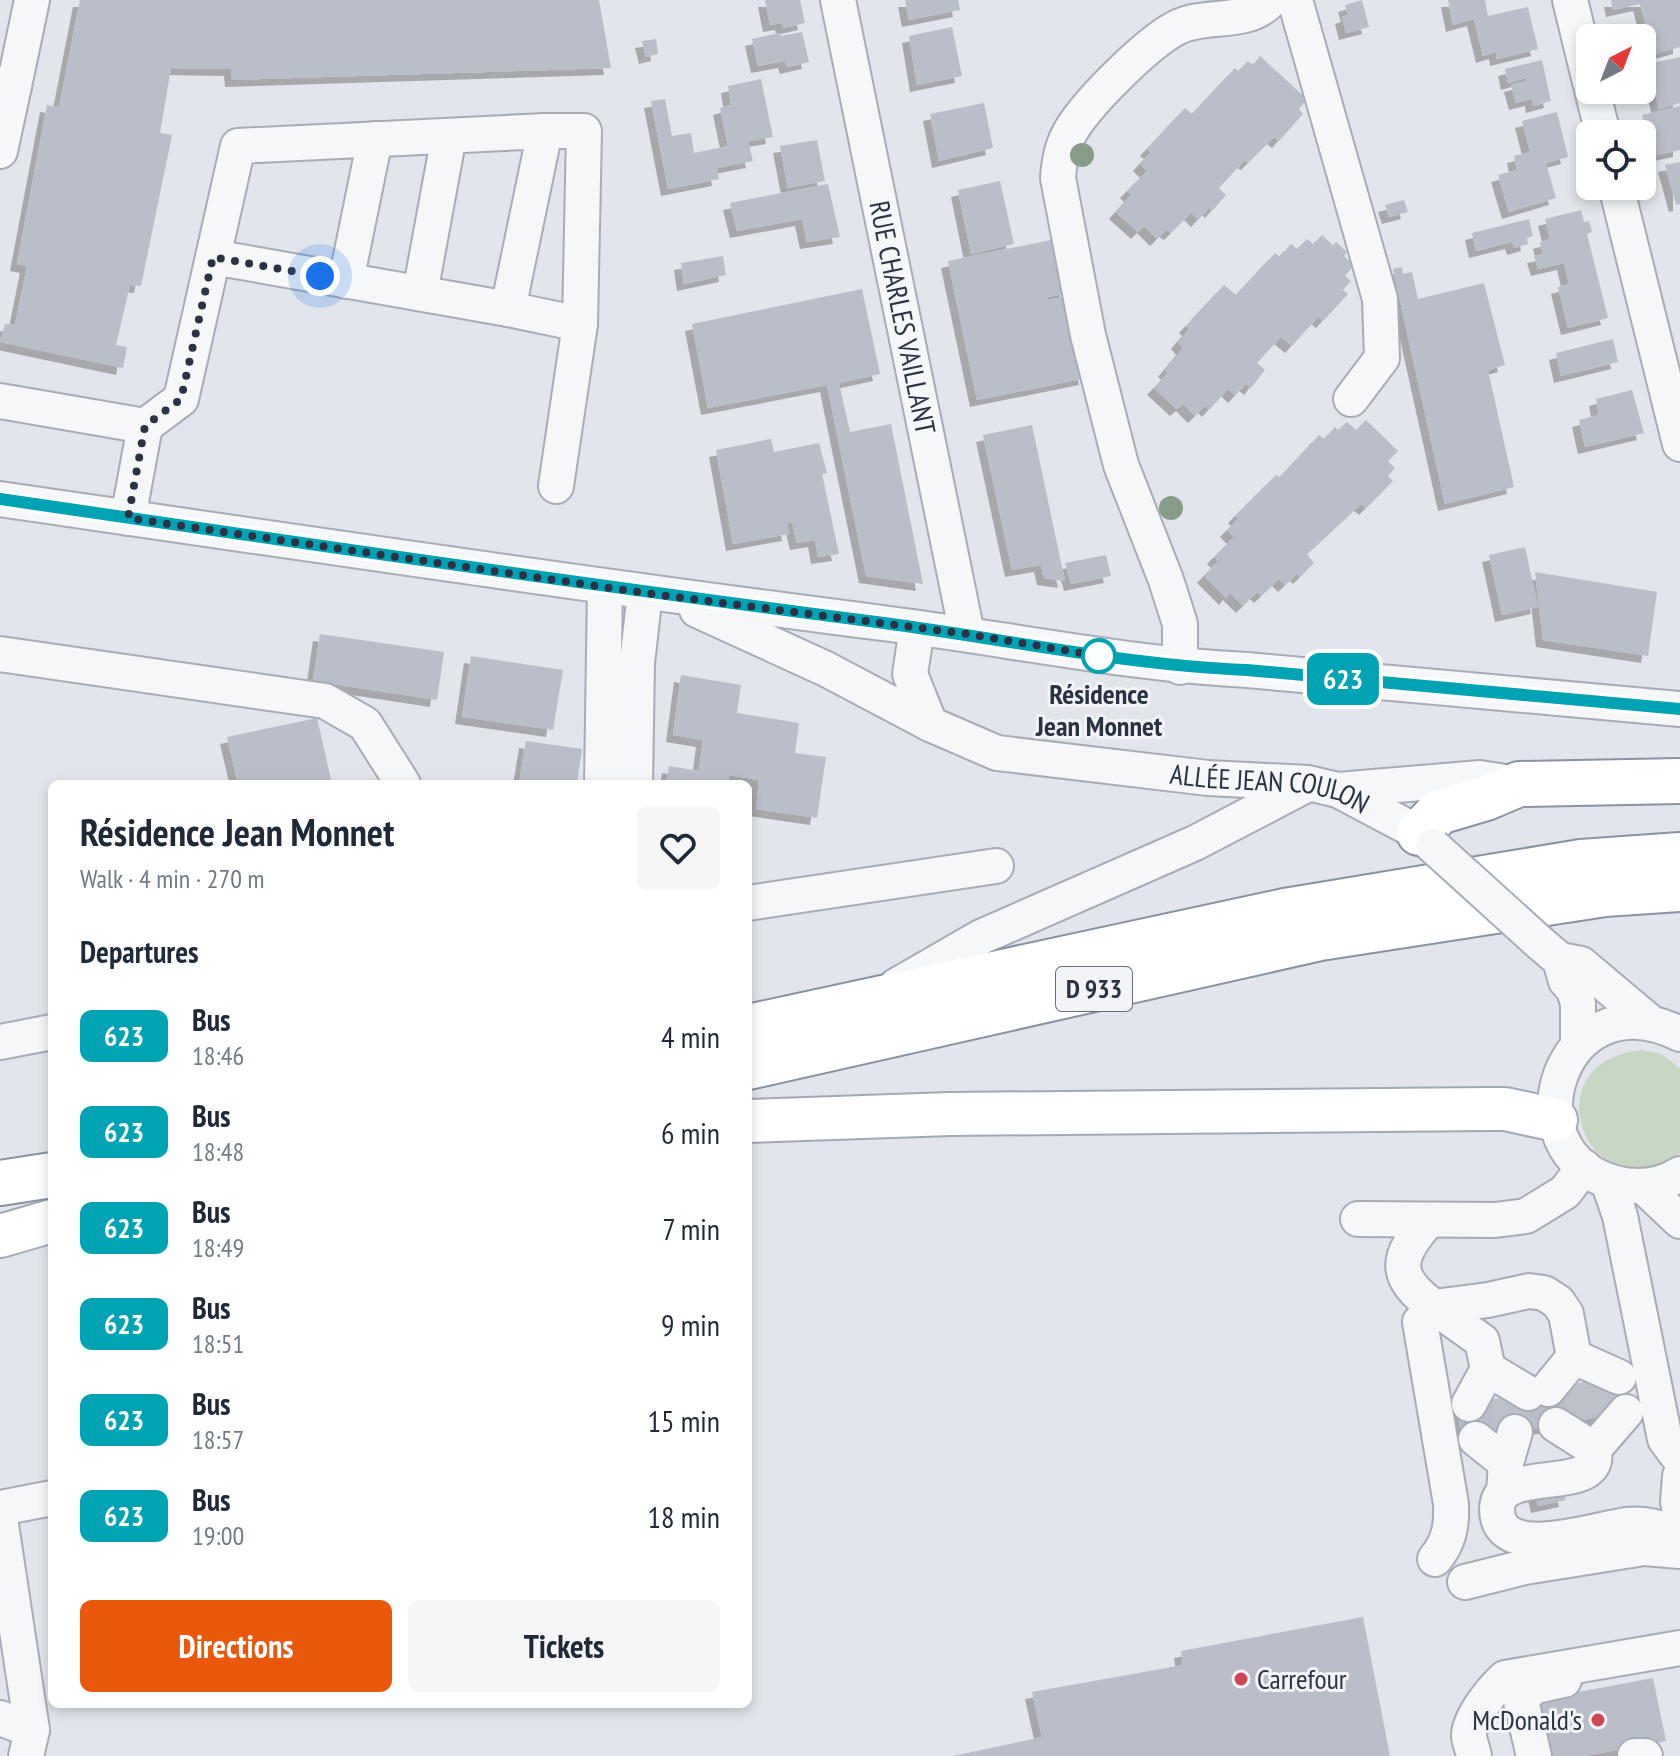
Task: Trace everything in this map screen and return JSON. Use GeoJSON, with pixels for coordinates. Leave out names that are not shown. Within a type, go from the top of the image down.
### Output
{"type":"FeatureCollection","features":[{"type":"Feature","properties":{"kind":"highway"},"geometry":{"type":"LineString","coordinates":[[1426,840],[1439,812],[1519,784],[1680,781]]}},
{"type":"Feature","properties":{"kind":"highway","name":"D 933"},"geometry":{"type":"LineString","coordinates":[[752,1026],[1285,911],[1581,862],[1680,855]]}},
{"type":"Feature","properties":{"kind":"highway","name":"D 933"},"geometry":{"type":"LineString","coordinates":[[752,1066],[1320,938],[1605,894],[1680,889]]}},
{"type":"Feature","properties":{"kind":"highway"},"geometry":{"type":"LineString","coordinates":[[0,1183],[48,1176]]}},
{"type":"Feature","properties":{"kind":"main road"},"geometry":{"type":"LineString","coordinates":[[752,1121],[950,1114],[1488,1109],[1505,1109],[1556,1120]]}},
{"type":"Feature","properties":{"kind":"main road"},"geometry":{"type":"LineString","coordinates":[[0,1236],[48,1222]]}},
{"type":"Feature","properties":{"kind":"street"},"geometry":{"type":"LineString","coordinates":[[0,151],[7,85],[32,0]]}},
{"type":"Feature","properties":{"kind":"street","name":"RUE CHARLES VAILLANT"},"geometry":{"type":"LineString","coordinates":[[838,0],[967,634]]}},
{"type":"Feature","properties":{"kind":"street"},"geometry":{"type":"LineString","coordinates":[[1180,667],[1180,624],[1121,465],[1088,335],[1058,178],[1059,162],[1068,135],[1122,70],[1179,27],[1260,11],[1271,0]]}},
{"type":"Feature","properties":{"kind":"street"},"geometry":{"type":"LineString","coordinates":[[1295,0],[1380,299],[1382,358],[1351,399]]}},
{"type":"Feature","properties":{"kind":"street"},"geometry":{"type":"LineString","coordinates":[[1570,0],[1576,25]]}},
{"type":"Feature","properties":{"kind":"street"},"geometry":{"type":"LineString","coordinates":[[508,309],[545,131]]}},
{"type":"Feature","properties":{"kind":"street"},"geometry":{"type":"LineString","coordinates":[[128,518],[145,426],[181,399],[238,146],[584,131],[580,324],[556,486]]}},
{"type":"Feature","properties":{"kind":"street"},"geometry":{"type":"LineString","coordinates":[[420,293],[449,136]]}},
{"type":"Feature","properties":{"kind":"street"},"geometry":{"type":"LineString","coordinates":[[346,281],[375,139]]}},
{"type":"Feature","properties":{"kind":"street"},"geometry":{"type":"LineString","coordinates":[[1619,200],[1680,444]]}},
{"type":"Feature","properties":{"kind":"street"},"geometry":{"type":"LineString","coordinates":[[213,257],[580,324]]}},
{"type":"Feature","properties":{"kind":"street"},"geometry":{"type":"LineString","coordinates":[[0,401],[145,426]]}},
{"type":"Feature","properties":{"kind":"street"},"geometry":{"type":"LineString","coordinates":[[0,499],[655,594],[967,634],[1180,667],[1247,670],[1680,709]]}},
{"type":"Feature","properties":{"kind":"street"},"geometry":{"type":"LineString","coordinates":[[602,780],[605,587]]}},
{"type":"Feature","properties":{"kind":"street"},"geometry":{"type":"LineString","coordinates":[[635,780],[637,663],[655,594]]}},
{"type":"Feature","properties":{"kind":"street","name":"ALLÉE JEAN COULON"},"geometry":{"type":"LineString","coordinates":[[655,594],[826,669],[930,724],[997,753],[1208,778],[1323,787],[1426,840],[1550,952],[1574,990],[1578,1004],[1578,1045]]}},
{"type":"Feature","properties":{"kind":"street"},"geometry":{"type":"LineString","coordinates":[[917,628],[910,674],[930,724]]}},
{"type":"Feature","properties":{"kind":"street"},"geometry":{"type":"LineString","coordinates":[[0,654],[325,701],[365,724],[400,780]]}},
{"type":"Feature","properties":{"kind":"street"},"geometry":{"type":"LineString","coordinates":[[874,999],[981,937],[1323,787],[1480,778],[1519,784]]}},
{"type":"Feature","properties":{"kind":"street"},"geometry":{"type":"LineString","coordinates":[[752,902],[996,866]]}},
{"type":"Feature","properties":{"kind":"street","name":"ALLÉE JEAN COULON"},"geometry":{"type":"LineString","coordinates":[[1550,952],[1581,964],[1666,1029]]}},
{"type":"Feature","properties":{"kind":"street"},"geometry":{"type":"LineString","coordinates":[[1666,1029],[1639,1021],[1615,1024],[1592,1033],[1578,1045],[1560,1071],[1554,1095],[1556,1120],[1566,1146],[1596,1174],[1620,1216],[1665,1439],[1680,1459]]}},
{"type":"Feature","properties":{"kind":"street"},"geometry":{"type":"LineString","coordinates":[[0,1042],[48,1033]]}},
{"type":"Feature","properties":{"kind":"street"},"geometry":{"type":"LineString","coordinates":[[1596,1174],[1625,1185],[1643,1186],[1680,1174]]}},
{"type":"Feature","properties":{"kind":"street"},"geometry":{"type":"LineString","coordinates":[[1358,1219],[1495,1220],[1526,1216],[1596,1174]]}},
{"type":"Feature","properties":{"kind":"street"},"geometry":{"type":"LineString","coordinates":[[1643,1186],[1680,1221]]}},
{"type":"Feature","properties":{"kind":"street"},"geometry":{"type":"LineString","coordinates":[[1428,1221],[1409,1242],[1402,1264],[1412,1287],[1434,1307],[1547,1385],[1566,1314],[1558,1302],[1544,1293],[1529,1291],[1434,1307],[1420,1322],[1452,1513],[1448,1539],[1435,1559]]}},
{"type":"Feature","properties":{"kind":"street"},"geometry":{"type":"LineString","coordinates":[[1552,1435],[1497,1502],[1497,1518],[1507,1530],[1520,1538],[1537,1542],[1628,1525],[1657,1526],[1680,1535]]}},
{"type":"Feature","properties":{"kind":"street"},"geometry":{"type":"LineString","coordinates":[[1680,1476],[1680,1511]]}},
{"type":"Feature","properties":{"kind":"street"},"geometry":{"type":"LineString","coordinates":[[0,1508],[48,1499]]}},
{"type":"Feature","properties":{"kind":"street"},"geometry":{"type":"LineString","coordinates":[[0,1518],[29,1743]]}},
{"type":"Feature","properties":{"kind":"street"},"geometry":{"type":"LineString","coordinates":[[1465,1582],[1525,1567],[1644,1548],[1680,1551]]}},
{"type":"Feature","properties":{"kind":"street"},"geometry":{"type":"LineString","coordinates":[[1474,1756],[1469,1735],[1474,1719],[1491,1690],[1505,1678],[1680,1648]]}},
{"type":"Feature","properties":{"kind":"street"},"geometry":{"type":"LineString","coordinates":[[1534,1756],[1521,1701],[1532,1687],[1582,1676],[1598,1661]]}},
{"type":"Feature","properties":{"kind":"street"},"geometry":{"type":"LineString","coordinates":[[0,1718],[29,1743]]}},
{"type":"Feature","properties":{"kind":"street"},"geometry":{"type":"LineString","coordinates":[[1635,1756],[1645,1756]]}},
{"type":"Feature","properties":{"kind":"green space"},"geometry":{"type":"Polygon","coordinates":[[[1641,1050],[1661,1054],[1680,1068],[1680,1153],[1649,1169],[1621,1168],[1599,1154],[1584,1133],[1579,1107],[1585,1082],[1605,1061],[1641,1050]]]}},
{"type":"Feature","properties":{"kind":"building"},"geometry":{"type":"Polygon","coordinates":[[[80,0],[599,0],[611,68],[232,80],[231,69],[171,68],[160,133],[172,135],[141,286],[130,285],[116,345],[127,347],[123,368],[0,342],[5,324],[15,325],[27,266],[17,264],[47,105],[59,107],[80,0]]]}},
{"type":"Feature","properties":{"kind":"building"},"geometry":{"type":"Polygon","coordinates":[[[765,0],[800,0],[805,23],[783,28],[782,23],[770,25],[765,0]]]}},
{"type":"Feature","properties":{"kind":"building"},"geometry":{"type":"Polygon","coordinates":[[[905,0],[958,0],[960,10],[909,20],[905,0]]]}},
{"type":"Feature","properties":{"kind":"building"},"geometry":{"type":"Polygon","coordinates":[[[1362,0],[1369,27],[1346,33],[1342,17],[1348,15],[1345,5],[1362,0]]]}},
{"type":"Feature","properties":{"kind":"building"},"geometry":{"type":"Polygon","coordinates":[[[1448,0],[1485,0],[1488,16],[1528,7],[1538,49],[1497,59],[1496,52],[1483,56],[1474,19],[1453,25],[1448,0]]]}},
{"type":"Feature","properties":{"kind":"building"},"geometry":{"type":"Polygon","coordinates":[[[1611,0],[1680,0],[1680,47],[1656,53],[1656,24],[1646,24],[1640,4],[1613,10],[1611,0]]]}},
{"type":"Feature","properties":{"kind":"building"},"geometry":{"type":"Polygon","coordinates":[[[952,27],[962,76],[917,85],[909,36],[952,27]]]}},
{"type":"Feature","properties":{"kind":"building"},"geometry":{"type":"Polygon","coordinates":[[[802,32],[809,62],[787,67],[785,61],[758,66],[752,39],[802,32]]]}},
{"type":"Feature","properties":{"kind":"building"},"geometry":{"type":"Polygon","coordinates":[[[656,39],[658,54],[646,57],[642,41],[656,39]]]}},
{"type":"Feature","properties":{"kind":"building"},"geometry":{"type":"Polygon","coordinates":[[[1260,56],[1307,99],[1299,109],[1303,114],[1279,141],[1274,137],[1248,163],[1244,161],[1219,188],[1226,195],[1212,211],[1209,208],[1198,220],[1191,213],[1171,233],[1166,230],[1157,239],[1144,226],[1138,232],[1116,212],[1131,195],[1127,191],[1147,171],[1140,164],[1151,152],[1147,149],[1185,108],[1192,114],[1235,68],[1238,71],[1248,61],[1253,65],[1260,56]]]}},
{"type":"Feature","properties":{"kind":"building"},"geometry":{"type":"Polygon","coordinates":[[[1680,57],[1680,103],[1659,109],[1656,62],[1680,57]]]}},
{"type":"Feature","properties":{"kind":"building"},"geometry":{"type":"Polygon","coordinates":[[[1542,60],[1551,101],[1533,106],[1532,99],[1516,103],[1511,85],[1527,81],[1526,78],[1508,83],[1505,69],[1542,60]]]}},
{"type":"Feature","properties":{"kind":"building"},"geometry":{"type":"Polygon","coordinates":[[[761,79],[773,137],[748,141],[753,161],[717,168],[719,179],[668,189],[651,101],[665,99],[672,136],[691,133],[694,153],[728,146],[720,108],[731,105],[728,86],[761,79]]]}},
{"type":"Feature","properties":{"kind":"building"},"geometry":{"type":"Polygon","coordinates":[[[984,103],[993,148],[939,161],[930,114],[984,103]]]}},
{"type":"Feature","properties":{"kind":"building"},"geometry":{"type":"Polygon","coordinates":[[[1680,106],[1680,150],[1656,155],[1656,120],[1643,120],[1642,115],[1680,106]]]}},
{"type":"Feature","properties":{"kind":"building"},"geometry":{"type":"Polygon","coordinates":[[[1557,112],[1568,157],[1546,163],[1556,198],[1509,212],[1498,175],[1517,170],[1514,156],[1530,152],[1522,121],[1557,112]]]}},
{"type":"Feature","properties":{"kind":"building"},"geometry":{"type":"Polygon","coordinates":[[[817,140],[825,181],[788,188],[780,146],[817,140]]]}},
{"type":"Feature","properties":{"kind":"building"},"geometry":{"type":"Polygon","coordinates":[[[1680,162],[1680,204],[1676,205],[1665,165],[1680,162]]]}},
{"type":"Feature","properties":{"kind":"building"},"geometry":{"type":"Polygon","coordinates":[[[1000,181],[1014,244],[971,254],[958,190],[1000,181]]]}},
{"type":"Feature","properties":{"kind":"building"},"geometry":{"type":"Polygon","coordinates":[[[828,184],[840,237],[807,242],[802,219],[737,231],[730,203],[828,184]]]}},
{"type":"Feature","properties":{"kind":"building"},"geometry":{"type":"Polygon","coordinates":[[[1404,200],[1408,212],[1389,217],[1385,205],[1404,200]]]}},
{"type":"Feature","properties":{"kind":"building"},"geometry":{"type":"Polygon","coordinates":[[[1581,210],[1584,222],[1589,221],[1592,232],[1587,234],[1608,318],[1568,328],[1558,287],[1569,284],[1564,263],[1538,269],[1534,256],[1543,254],[1540,242],[1550,239],[1545,219],[1581,210]]]}},
{"type":"Feature","properties":{"kind":"building"},"geometry":{"type":"Polygon","coordinates":[[[1529,219],[1533,236],[1527,238],[1528,244],[1514,248],[1512,242],[1476,251],[1472,233],[1529,219]]]}},
{"type":"Feature","properties":{"kind":"building"},"geometry":{"type":"Polygon","coordinates":[[[1322,235],[1347,252],[1344,256],[1354,265],[1345,276],[1351,281],[1343,290],[1348,294],[1323,321],[1318,317],[1292,346],[1281,337],[1257,363],[1265,370],[1251,388],[1246,384],[1235,396],[1228,389],[1209,410],[1205,406],[1195,416],[1183,404],[1177,409],[1154,388],[1168,373],[1165,370],[1183,348],[1178,342],[1189,329],[1186,326],[1224,285],[1236,295],[1275,253],[1280,257],[1291,244],[1297,249],[1307,239],[1313,244],[1322,235]]]}},
{"type":"Feature","properties":{"kind":"building"},"geometry":{"type":"Polygon","coordinates":[[[1056,239],[1068,293],[1048,297],[1048,300],[1068,296],[1086,378],[977,400],[948,261],[1056,239]]]}},
{"type":"Feature","properties":{"kind":"building"},"geometry":{"type":"Polygon","coordinates":[[[723,256],[726,275],[684,284],[681,263],[723,256]]]}},
{"type":"Feature","properties":{"kind":"building"},"geometry":{"type":"Polygon","coordinates":[[[1402,267],[1403,274],[1412,272],[1418,299],[1484,283],[1505,365],[1488,370],[1514,487],[1445,504],[1393,269],[1402,267]]]}},
{"type":"Feature","properties":{"kind":"building"},"geometry":{"type":"Polygon","coordinates":[[[862,289],[880,374],[839,383],[850,432],[891,424],[923,584],[866,576],[827,385],[708,408],[692,324],[862,289]]]}},
{"type":"Feature","properties":{"kind":"building"},"geometry":{"type":"Polygon","coordinates":[[[1613,339],[1618,362],[1561,376],[1556,353],[1613,339]]]}},
{"type":"Feature","properties":{"kind":"building"},"geometry":{"type":"Polygon","coordinates":[[[1632,390],[1644,433],[1585,447],[1579,420],[1599,415],[1596,399],[1632,390]]]}},
{"type":"Feature","properties":{"kind":"building"},"geometry":{"type":"Polygon","coordinates":[[[1366,420],[1398,451],[1388,461],[1395,468],[1388,476],[1393,481],[1366,508],[1361,504],[1307,554],[1314,563],[1300,577],[1297,574],[1285,585],[1279,579],[1261,596],[1257,592],[1243,606],[1230,593],[1226,598],[1204,576],[1218,561],[1214,557],[1234,537],[1227,530],[1238,519],[1235,516],[1276,475],[1280,477],[1319,435],[1324,439],[1335,427],[1338,430],[1347,422],[1356,430],[1366,420]]]}},
{"type":"Feature","properties":{"kind":"building"},"geometry":{"type":"Polygon","coordinates":[[[1032,425],[1065,581],[1044,578],[1041,565],[1012,570],[983,435],[1032,425]]]}},
{"type":"Feature","properties":{"kind":"building"},"geometry":{"type":"Polygon","coordinates":[[[771,439],[774,452],[819,443],[827,473],[822,474],[839,554],[818,557],[815,540],[797,543],[792,522],[787,523],[789,534],[733,544],[716,450],[771,439]]]}},
{"type":"Feature","properties":{"kind":"building"},"geometry":{"type":"Polygon","coordinates":[[[1525,547],[1538,607],[1502,615],[1489,555],[1525,547]]]}},
{"type":"Feature","properties":{"kind":"building"},"geometry":{"type":"Polygon","coordinates":[[[1106,555],[1111,576],[1071,584],[1065,563],[1106,555]]]}},
{"type":"Feature","properties":{"kind":"building"},"geometry":{"type":"Polygon","coordinates":[[[1535,572],[1657,592],[1648,656],[1543,640],[1535,572]]]}},
{"type":"Feature","properties":{"kind":"building"},"geometry":{"type":"Polygon","coordinates":[[[320,634],[444,652],[437,700],[313,681],[320,634]]]}},
{"type":"Feature","properties":{"kind":"building"},"geometry":{"type":"Polygon","coordinates":[[[471,656],[563,670],[553,730],[462,717],[471,656]]]}},
{"type":"Feature","properties":{"kind":"building"},"geometry":{"type":"Polygon","coordinates":[[[681,675],[741,685],[737,713],[799,723],[795,753],[826,757],[817,818],[756,809],[759,780],[729,775],[728,780],[667,780],[669,766],[699,771],[703,740],[673,735],[681,675]]]}},
{"type":"Feature","properties":{"kind":"building"},"geometry":{"type":"Polygon","coordinates":[[[317,718],[331,780],[237,780],[227,737],[317,718]]]}},
{"type":"Feature","properties":{"kind":"building"},"geometry":{"type":"Polygon","coordinates":[[[526,741],[582,749],[578,780],[520,780],[526,741]]]}},
{"type":"Feature","properties":{"kind":"building"},"geometry":{"type":"Polygon","coordinates":[[[1624,1375],[1631,1411],[1463,1442],[1456,1406],[1624,1375]]]}},
{"type":"Feature","properties":{"kind":"building"},"geometry":{"type":"Polygon","coordinates":[[[1559,1465],[1566,1500],[1538,1506],[1530,1471],[1559,1465]]]}},
{"type":"Feature","properties":{"kind":"building","name":"Carrefour"},"geometry":{"type":"Polygon","coordinates":[[[1363,1617],[1390,1756],[953,1756],[1042,1737],[1032,1692],[1183,1665],[1181,1651],[1363,1617]]]}},
{"type":"Feature","properties":{"kind":"building"},"geometry":{"type":"Polygon","coordinates":[[[1653,1678],[1666,1741],[1584,1756],[1550,1756],[1539,1704],[1557,1701],[1557,1696],[1653,1678]]]}},
{"type":"Feature","properties":{"kind":"tunnel"},"geometry":{"type":"LineString","coordinates":[[1606,1379],[1613,1414]]}},
{"type":"Feature","properties":{"kind":"tunnel"},"geometry":{"type":"LineString","coordinates":[[1579,1383],[1587,1419]]}},
{"type":"Feature","properties":{"kind":"tunnel"},"geometry":{"type":"LineString","coordinates":[[1507,1397],[1515,1432]]}},
{"type":"Feature","properties":{"kind":"bus line","name":"623"},"geometry":{"type":"LineString","coordinates":[[0,499],[645,593],[967,634],[1180,667],[1247,670],[1680,709]]}},
{"type":"Feature","properties":{"kind":"place","name":"Résidence Jean Monnet"},"geometry":{"type":"Point","coordinates":[1099,656]}},
{"type":"Feature","properties":{"kind":"place","name":"Carrefour"},"geometry":{"type":"Point","coordinates":[1241,1679]}},
{"type":"Feature","properties":{"kind":"place","name":"McDonald's"},"geometry":{"type":"Point","coordinates":[1598,1720]}},
{"type":"Feature","properties":{"kind":"route"},"geometry":{"type":"LineString","coordinates":[[320,276],[213,257],[181,399],[145,426],[128,518],[645,593],[967,634],[1099,656]]}}]}
